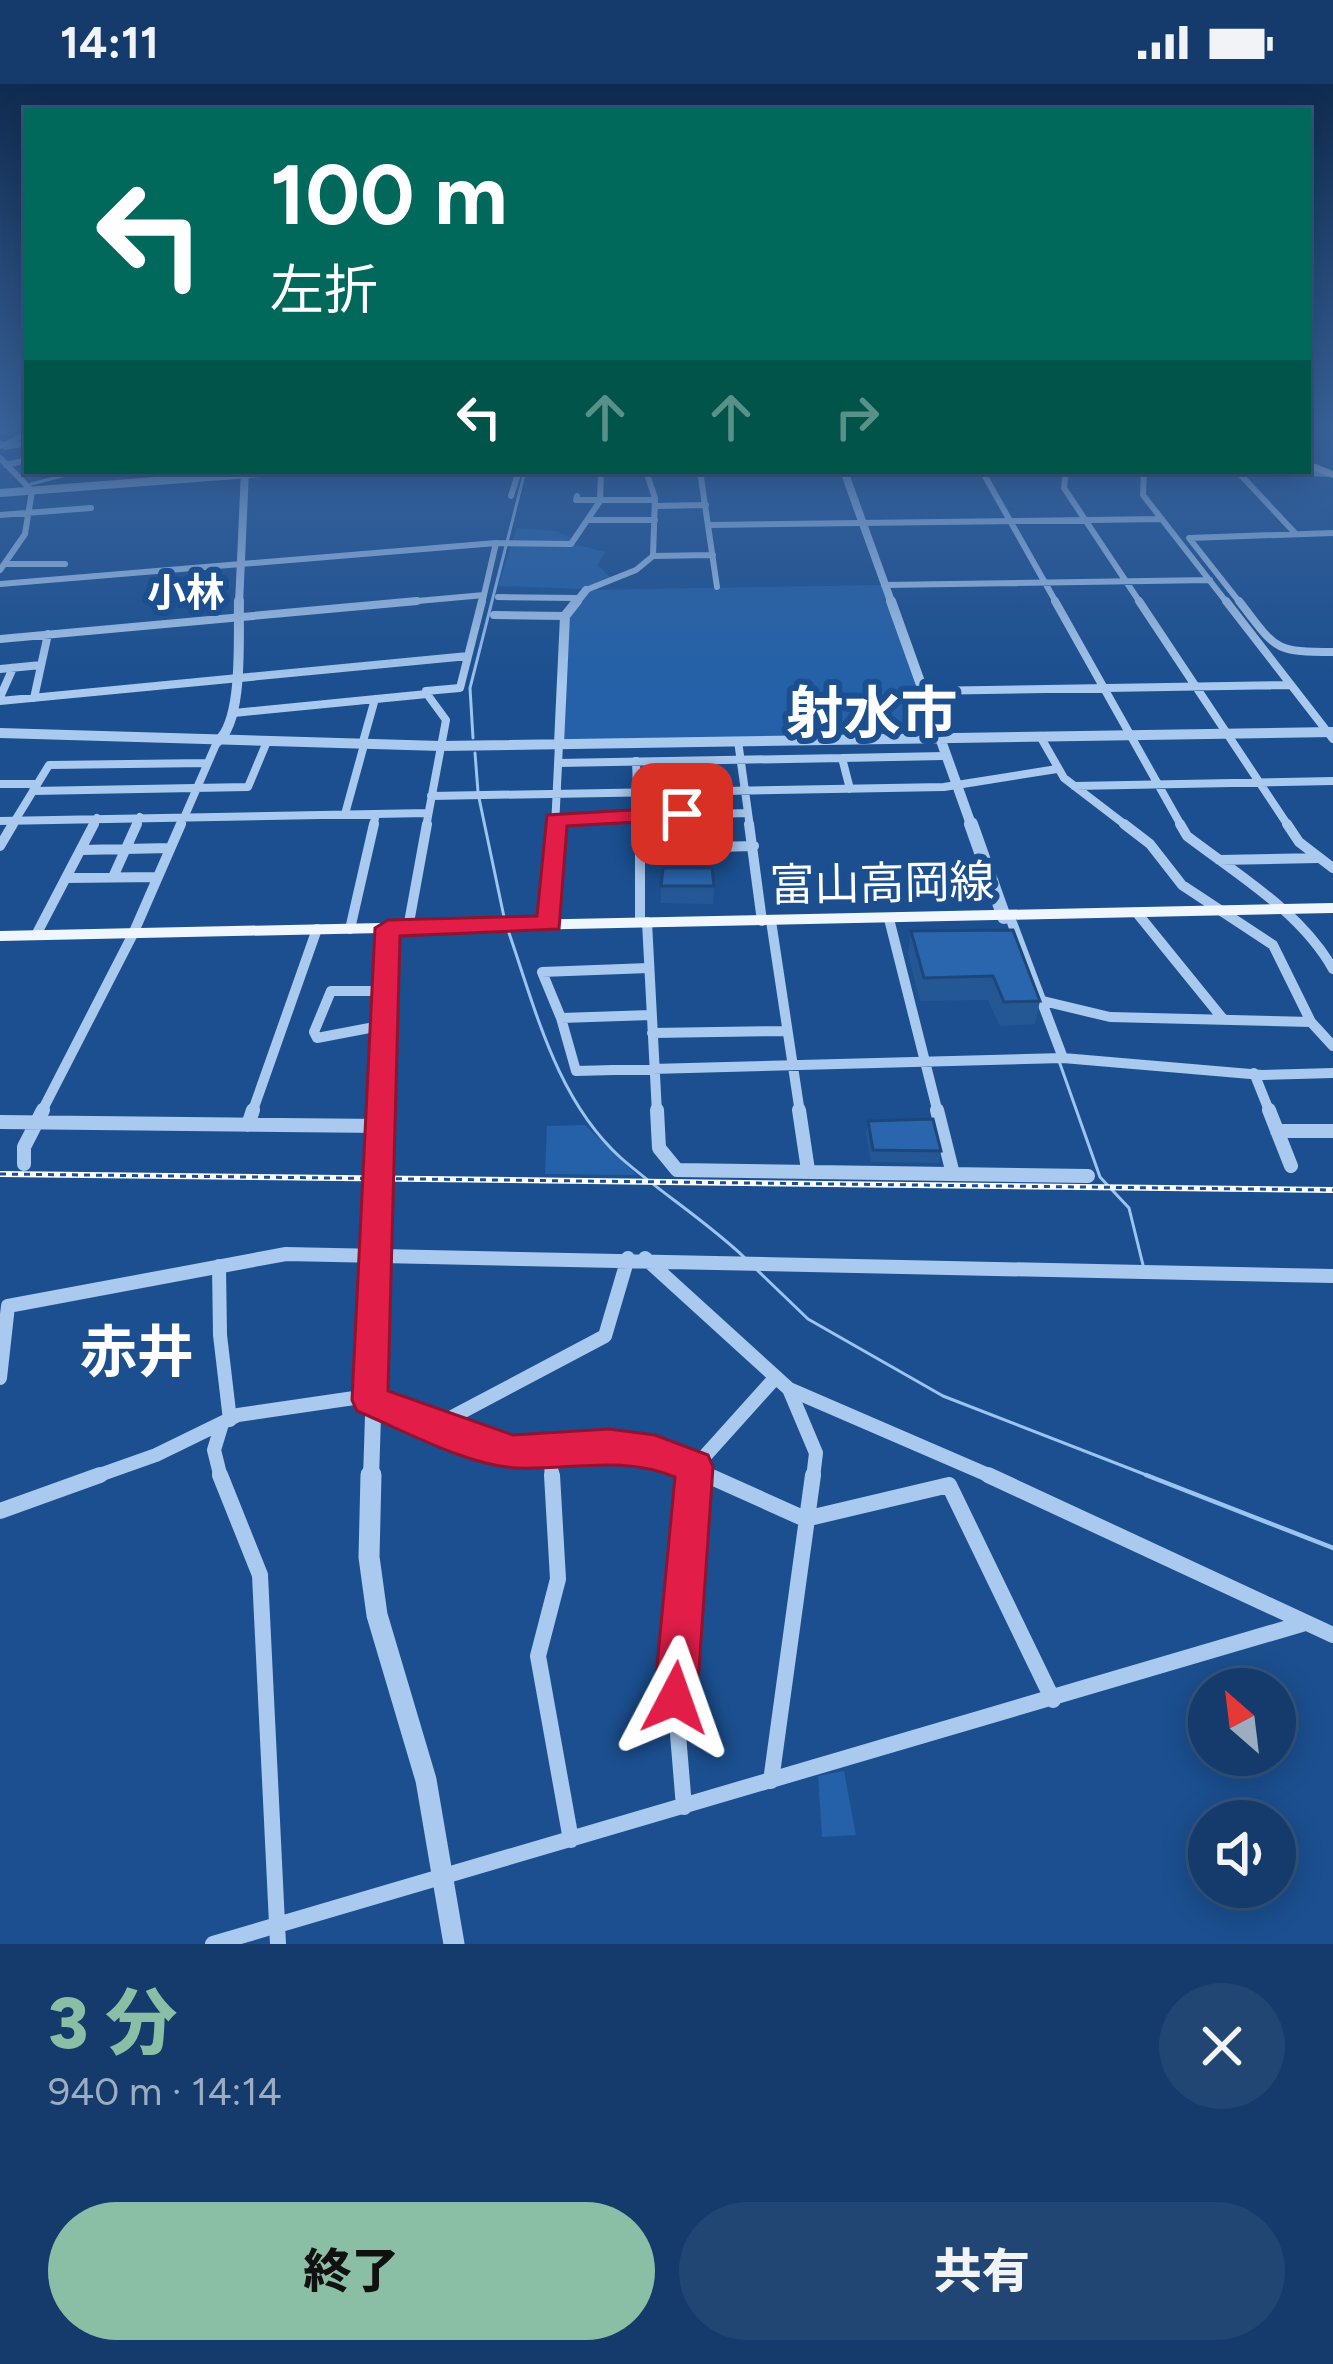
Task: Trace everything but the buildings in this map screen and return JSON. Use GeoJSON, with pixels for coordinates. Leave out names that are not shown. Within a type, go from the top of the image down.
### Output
{"type":"FeatureCollection","features":[{"type":"Feature","properties":{"kind":"main road","name":"富山高岡線"},"geometry":{"type":"LineString","coordinates":[[0,936],[1333,908]]}},
{"type":"Feature","properties":{"kind":"street"},"geometry":{"type":"LineString","coordinates":[[2,567],[25,535],[29,515]]}},
{"type":"Feature","properties":{"kind":"street"},"geometry":{"type":"LineString","coordinates":[[24,1164],[24,1147],[133,934],[182,817],[234,713],[244,515]]}},
{"type":"Feature","properties":{"kind":"street"},"geometry":{"type":"LineString","coordinates":[[0,584],[496,543],[571,544],[593,515]]}},
{"type":"Feature","properties":{"kind":"street"},"geometry":{"type":"LineString","coordinates":[[653,556],[655,515]]}},
{"type":"Feature","properties":{"kind":"street"},"geometry":{"type":"LineString","coordinates":[[707,515],[717,587]]}},
{"type":"Feature","properties":{"kind":"street"},"geometry":{"type":"LineString","coordinates":[[859,515],[955,786],[1063,1058]]}},
{"type":"Feature","properties":{"kind":"street"},"geometry":{"type":"LineString","coordinates":[[1007,515],[1187,836],[1282,909],[1321,948],[1333,969]]}},
{"type":"Feature","properties":{"kind":"street"},"geometry":{"type":"LineString","coordinates":[[1082,515],[1299,842],[1333,868]]}},
{"type":"Feature","properties":{"kind":"street"},"geometry":{"type":"LineString","coordinates":[[1159,515],[1331,734]]}},
{"type":"Feature","properties":{"kind":"street"},"geometry":{"type":"LineString","coordinates":[[1278,515],[1295,533]]}},
{"type":"Feature","properties":{"kind":"street"},"geometry":{"type":"LineString","coordinates":[[708,525],[1162,519]]}},
{"type":"Feature","properties":{"kind":"street"},"geometry":{"type":"LineString","coordinates":[[590,520],[655,520]]}},
{"type":"Feature","properties":{"kind":"street"},"geometry":{"type":"LineString","coordinates":[[1333,533],[1189,538],[1275,646],[1292,652],[1333,652]]}},
{"type":"Feature","properties":{"kind":"street"},"geometry":{"type":"LineString","coordinates":[[426,691],[460,688],[496,543]]}},
{"type":"Feature","properties":{"kind":"street"},"geometry":{"type":"LineString","coordinates":[[498,597],[581,594],[636,570],[653,556],[713,555]]}},
{"type":"Feature","properties":{"kind":"street"},"geometry":{"type":"LineString","coordinates":[[2,567],[64,564]]}},
{"type":"Feature","properties":{"kind":"street"},"geometry":{"type":"LineString","coordinates":[[884,585],[1210,580]]}},
{"type":"Feature","properties":{"kind":"street"},"geometry":{"type":"LineString","coordinates":[[550,923],[565,616],[581,594]]}},
{"type":"Feature","properties":{"kind":"street"},"geometry":{"type":"LineString","coordinates":[[0,639],[484,595]]}},
{"type":"Feature","properties":{"kind":"street"},"geometry":{"type":"LineString","coordinates":[[494,615],[565,616]]}},
{"type":"Feature","properties":{"kind":"street"},"geometry":{"type":"LineString","coordinates":[[34,698],[48,634]]}},
{"type":"Feature","properties":{"kind":"street"},"geometry":{"type":"LineString","coordinates":[[13,668],[0,699],[468,656]]}},
{"type":"Feature","properties":{"kind":"street"},"geometry":{"type":"LineString","coordinates":[[0,669],[41,665]]}},
{"type":"Feature","properties":{"kind":"street"},"geometry":{"type":"LineString","coordinates":[[922,691],[1291,685]]}},
{"type":"Feature","properties":{"kind":"street"},"geometry":{"type":"LineString","coordinates":[[234,713],[427,694],[446,720],[408,928]]}},
{"type":"Feature","properties":{"kind":"street"},"geometry":{"type":"LineString","coordinates":[[345,814],[375,699]]}},
{"type":"Feature","properties":{"kind":"street"},"geometry":{"type":"LineString","coordinates":[[0,734],[441,746],[1331,734]]}},
{"type":"Feature","properties":{"kind":"street"},"geometry":{"type":"LineString","coordinates":[[1040,736],[1057,770],[1150,844],[1182,886],[1273,945],[1311,1022],[1333,1046]]}},
{"type":"Feature","properties":{"kind":"street"},"geometry":{"type":"LineString","coordinates":[[738,741],[808,1170]]}},
{"type":"Feature","properties":{"kind":"street"},"geometry":{"type":"LineString","coordinates":[[0,784],[248,788],[266,743]]}},
{"type":"Feature","properties":{"kind":"street"},"geometry":{"type":"LineString","coordinates":[[558,763],[944,756]]}},
{"type":"Feature","properties":{"kind":"street"},"geometry":{"type":"LineString","coordinates":[[842,758],[850,789]]}},
{"type":"Feature","properties":{"kind":"street"},"geometry":{"type":"LineString","coordinates":[[636,761],[659,1148],[676,1170],[1088,1176]]}},
{"type":"Feature","properties":{"kind":"street"},"geometry":{"type":"LineString","coordinates":[[0,846],[49,765],[207,763]]}},
{"type":"Feature","properties":{"kind":"street"},"geometry":{"type":"LineString","coordinates":[[431,796],[955,786],[1057,770]]}},
{"type":"Feature","properties":{"kind":"street"},"geometry":{"type":"LineString","coordinates":[[1074,786],[1333,782]]}},
{"type":"Feature","properties":{"kind":"street"},"geometry":{"type":"LineString","coordinates":[[0,820],[428,813]]}},
{"type":"Feature","properties":{"kind":"street"},"geometry":{"type":"LineString","coordinates":[[556,820],[748,813]]}},
{"type":"Feature","properties":{"kind":"street"},"geometry":{"type":"LineString","coordinates":[[350,929],[376,814]]}},
{"type":"Feature","properties":{"kind":"street"},"geometry":{"type":"LineString","coordinates":[[36,935],[98,818]]}},
{"type":"Feature","properties":{"kind":"street"},"geometry":{"type":"LineString","coordinates":[[113,877],[140,818]]}},
{"type":"Feature","properties":{"kind":"street"},"geometry":{"type":"LineString","coordinates":[[640,849],[754,846]]}},
{"type":"Feature","properties":{"kind":"street"},"geometry":{"type":"LineString","coordinates":[[81,850],[169,848]]}},
{"type":"Feature","properties":{"kind":"street"},"geometry":{"type":"LineString","coordinates":[[1220,860],[1321,858]]}},
{"type":"Feature","properties":{"kind":"street"},"geometry":{"type":"LineString","coordinates":[[67,878],[157,877]]}},
{"type":"Feature","properties":{"kind":"street"},"geometry":{"type":"LineString","coordinates":[[1137,913],[1223,1019]]}},
{"type":"Feature","properties":{"kind":"street"},"geometry":{"type":"LineString","coordinates":[[889,919],[952,1174]]}},
{"type":"Feature","properties":{"kind":"street"},"geometry":{"type":"LineString","coordinates":[[388,928],[370,1400],[369,1557],[377,1615],[426,1780],[454,1944]]}},
{"type":"Feature","properties":{"kind":"street"},"geometry":{"type":"LineString","coordinates":[[248,1125],[317,929]]}},
{"type":"Feature","properties":{"kind":"street"},"geometry":{"type":"LineString","coordinates":[[649,968],[542,972],[577,1071],[1063,1058],[1254,1073],[1333,1072]]}},
{"type":"Feature","properties":{"kind":"street"},"geometry":{"type":"LineString","coordinates":[[385,1025],[317,1038],[314,1032],[331,992],[386,991]]}},
{"type":"Feature","properties":{"kind":"street"},"geometry":{"type":"LineString","coordinates":[[1043,1001],[1110,1017],[1311,1022]]}},
{"type":"Feature","properties":{"kind":"street"},"geometry":{"type":"LineString","coordinates":[[561,1018],[651,1015]]}},
{"type":"Feature","properties":{"kind":"street"},"geometry":{"type":"LineString","coordinates":[[652,1033],[785,1030]]}},
{"type":"Feature","properties":{"kind":"street"},"geometry":{"type":"LineString","coordinates":[[1254,1073],[1291,1166]]}},
{"type":"Feature","properties":{"kind":"street"},"geometry":{"type":"LineString","coordinates":[[0,1122],[382,1126]]}},
{"type":"Feature","properties":{"kind":"street"},"geometry":{"type":"LineString","coordinates":[[1277,1131],[1333,1131]]}},
{"type":"Feature","properties":{"kind":"street"},"geometry":{"type":"LineString","coordinates":[[0,1378],[8,1306],[286,1254],[1333,1276]]}},
{"type":"Feature","properties":{"kind":"street"},"geometry":{"type":"LineString","coordinates":[[441,1429],[454,1416],[605,1336],[628,1258]]}},
{"type":"Feature","properties":{"kind":"street"},"geometry":{"type":"LineString","coordinates":[[645,1258],[783,1383],[1333,1635]]}},
{"type":"Feature","properties":{"kind":"street"},"geometry":{"type":"LineString","coordinates":[[219,1266],[225,1424],[214,1450],[260,1575],[277,1935]]}},
{"type":"Feature","properties":{"kind":"street"},"geometry":{"type":"LineString","coordinates":[[684,1807],[675,1698],[694,1467],[783,1383]]}},
{"type":"Feature","properties":{"kind":"street"},"geometry":{"type":"LineString","coordinates":[[771,1781],[815,1453],[783,1383]]}},
{"type":"Feature","properties":{"kind":"street"},"geometry":{"type":"LineString","coordinates":[[0,1511],[225,1424],[238,1414],[370,1400],[513,1452],[550,1451],[573,1444],[655,1452],[806,1519],[949,1485]]}},
{"type":"Feature","properties":{"kind":"street"},"geometry":{"type":"LineString","coordinates":[[550,1451],[558,1579],[538,1656],[571,1840]]}},
{"type":"Feature","properties":{"kind":"street"},"geometry":{"type":"LineString","coordinates":[[949,1485],[960,1462]]}},
{"type":"Feature","properties":{"kind":"street"},"geometry":{"type":"LineString","coordinates":[[949,1485],[1053,1700]]}},
{"type":"Feature","properties":{"kind":"street"},"geometry":{"type":"LineString","coordinates":[[213,1944],[277,1935],[446,1877],[1305,1623]]}},
{"type":"Feature","properties":{"kind":"shaded area"},"geometry":{"type":"Polygon","coordinates":[[[517,528],[556,531],[573,538],[570,543],[605,552],[597,565],[610,577],[584,589],[498,586],[517,528]]]}},
{"type":"Feature","properties":{"kind":"shaded area"},"geometry":{"type":"Polygon","coordinates":[[[884,585],[937,738],[560,743],[567,610],[586,590],[884,585]]]}},
{"type":"Feature","properties":{"kind":"shaded area"},"geometry":{"type":"Polygon","coordinates":[[[585,1125],[637,1175],[545,1174],[547,1126],[585,1125]]]}},
{"type":"Feature","properties":{"kind":"shaded area"},"geometry":{"type":"Polygon","coordinates":[[[844,1771],[856,1835],[822,1837],[818,1776],[844,1771]]]}},
{"type":"Feature","properties":{"kind":"waterway"},"geometry":{"type":"LineString","coordinates":[[473,738],[470,688],[514,515]]}},
{"type":"Feature","properties":{"kind":"waterway"},"geometry":{"type":"LineString","coordinates":[[475,753],[478,792]]}},
{"type":"Feature","properties":{"kind":"waterway"},"geometry":{"type":"LineString","coordinates":[[479,798],[504,917]]}},
{"type":"Feature","properties":{"kind":"waterway"},"geometry":{"type":"LineString","coordinates":[[509,933],[551,1053],[580,1109],[621,1158],[745,1258]]}},
{"type":"Feature","properties":{"kind":"waterway"},"geometry":{"type":"LineString","coordinates":[[1059,1061],[1100,1177],[1129,1208],[1143,1265]]}},
{"type":"Feature","properties":{"kind":"waterway"},"geometry":{"type":"LineString","coordinates":[[756,1269],[808,1319],[943,1396],[1154,1478]]}},
{"type":"Feature","properties":{"kind":"waterway"},"geometry":{"type":"LineString","coordinates":[[1146,1475],[1333,1548]]}},
{"type":"Feature","properties":{"kind":"railway"},"geometry":{"type":"LineString","coordinates":[[0,1174],[1333,1190]]}},
{"type":"Feature","properties":{"kind":"district","name":"小林"},"geometry":{"type":"Point","coordinates":[186,592]}},
{"type":"Feature","properties":{"kind":"district","name":"射水市"},"geometry":{"type":"Point","coordinates":[872,713]}},
{"type":"Feature","properties":{"kind":"district","name":"赤井"},"geometry":{"type":"Point","coordinates":[137,1352]}},
{"type":"Feature","properties":{"kind":"route"},"geometry":{"type":"LineString","coordinates":[[675,1698],[694,1467],[655,1452],[609,1446],[573,1444],[550,1451],[513,1452],[370,1400],[388,928],[550,923],[556,820],[682,814]]}}]}
